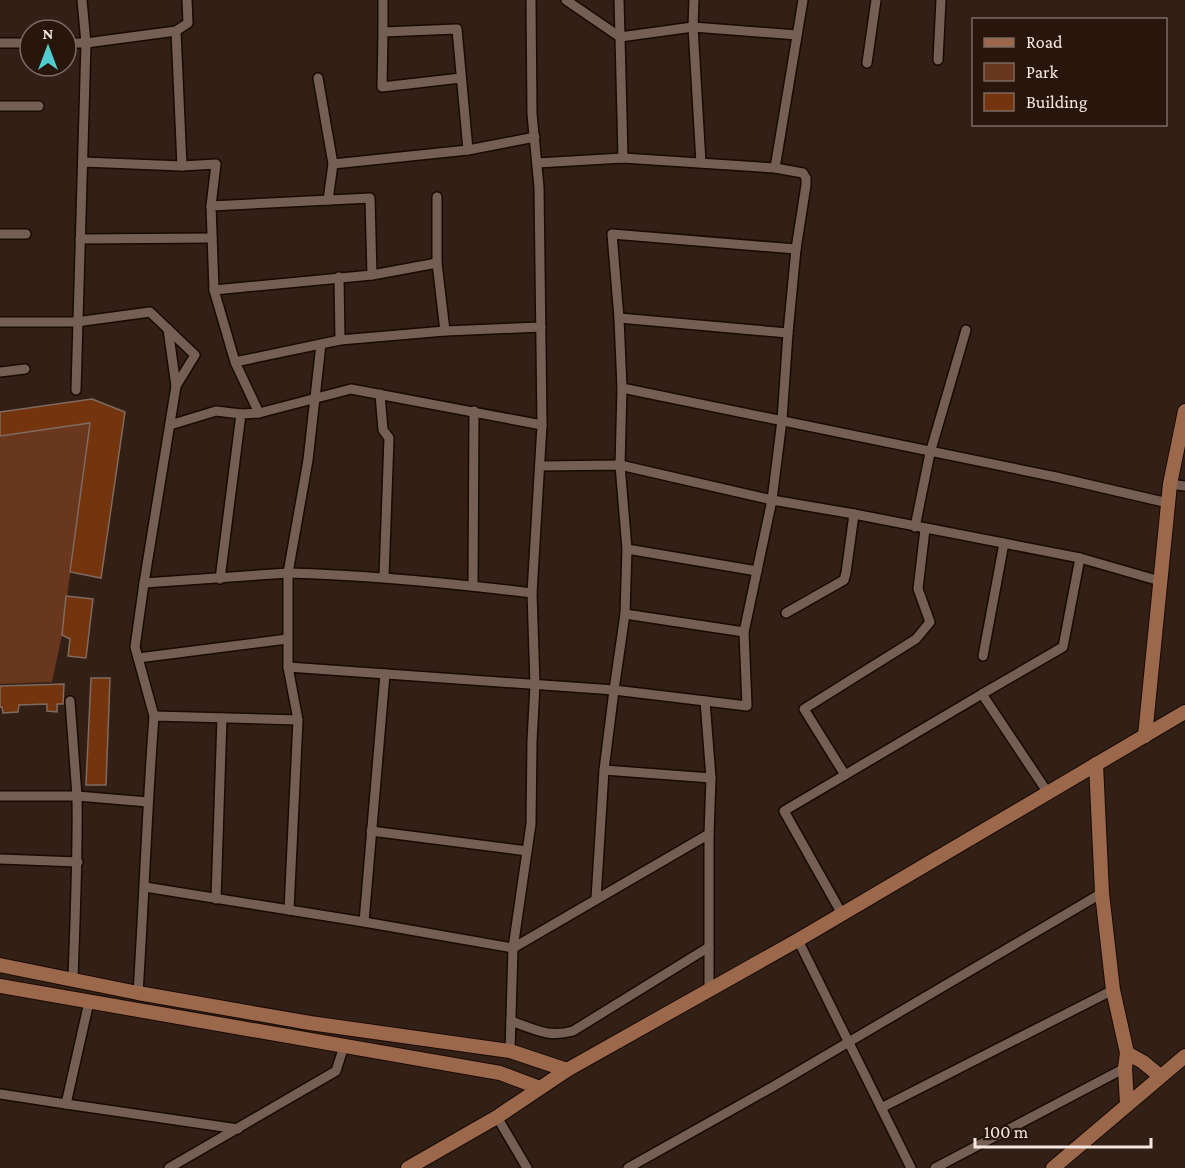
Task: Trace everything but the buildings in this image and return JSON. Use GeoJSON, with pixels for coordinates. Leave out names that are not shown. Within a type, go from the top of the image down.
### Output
{"type":"FeatureCollection","features":[{"type":"Feature","properties":{"kind":"street"},"geometry":{"type":"LineString","coordinates":[[76,390],[76,322],[86,43],[82,0]]}},
{"type":"Feature","properties":{"kind":"street"},"geometry":{"type":"LineString","coordinates":[[78,43],[176,31],[188,23],[187,0]]}},
{"type":"Feature","properties":{"kind":"street"},"geometry":{"type":"LineString","coordinates":[[383,0],[382,87],[461,78]]}},
{"type":"Feature","properties":{"kind":"street"},"geometry":{"type":"LineString","coordinates":[[510,1051],[513,948],[531,824],[535,685],[532,593],[542,425],[539,187],[532,114],[531,0]]}},
{"type":"Feature","properties":{"kind":"street"},"geometry":{"type":"LineString","coordinates":[[566,0],[620,37],[693,27],[797,35]]}},
{"type":"Feature","properties":{"kind":"street"},"geometry":{"type":"LineString","coordinates":[[619,0],[623,158]]}},
{"type":"Feature","properties":{"kind":"street"},"geometry":{"type":"LineString","coordinates":[[694,0],[693,27],[701,163]]}},
{"type":"Feature","properties":{"kind":"street"},"geometry":{"type":"LineString","coordinates":[[775,168],[803,0]]}},
{"type":"Feature","properties":{"kind":"street"},"geometry":{"type":"LineString","coordinates":[[867,63],[876,0]]}},
{"type":"Feature","properties":{"kind":"street"},"geometry":{"type":"LineString","coordinates":[[938,60],[941,0]]}},
{"type":"Feature","properties":{"kind":"street"},"geometry":{"type":"LineString","coordinates":[[383,32],[457,29],[468,150]]}},
{"type":"Feature","properties":{"kind":"street"},"geometry":{"type":"LineString","coordinates":[[176,31],[182,166]]}},
{"type":"Feature","properties":{"kind":"street"},"geometry":{"type":"LineString","coordinates":[[0,43],[18,43]]}},
{"type":"Feature","properties":{"kind":"street"},"geometry":{"type":"LineString","coordinates":[[318,78],[333,164],[328,200]]}},
{"type":"Feature","properties":{"kind":"street"},"geometry":{"type":"LineString","coordinates":[[0,106],[39,106]]}},
{"type":"Feature","properties":{"kind":"street"},"geometry":{"type":"LineString","coordinates":[[333,164],[468,150],[535,138]]}},
{"type":"Feature","properties":{"kind":"street"},"geometry":{"type":"LineString","coordinates":[[288,667],[614,690],[747,706],[744,632],[772,500],[782,420],[796,249],[806,178],[803,173],[775,168],[623,158],[537,163]]}},
{"type":"Feature","properties":{"kind":"street"},"geometry":{"type":"LineString","coordinates":[[83,162],[182,166],[216,164],[211,206],[214,290],[236,362],[259,413]]}},
{"type":"Feature","properties":{"kind":"street"},"geometry":{"type":"LineString","coordinates":[[437,197],[437,263],[445,331]]}},
{"type":"Feature","properties":{"kind":"street"},"geometry":{"type":"LineString","coordinates":[[211,206],[370,198],[372,275]]}},
{"type":"Feature","properties":{"kind":"street"},"geometry":{"type":"LineString","coordinates":[[0,234],[26,234]]}},
{"type":"Feature","properties":{"kind":"street"},"geometry":{"type":"LineString","coordinates":[[596,899],[604,770],[625,614],[627,549],[620,465],[622,388],[619,318],[612,234],[796,249]]}},
{"type":"Feature","properties":{"kind":"street"},"geometry":{"type":"LineString","coordinates":[[80,239],[212,238]]}},
{"type":"Feature","properties":{"kind":"street"},"geometry":{"type":"LineString","coordinates":[[214,290],[372,275],[437,263]]}},
{"type":"Feature","properties":{"kind":"street"},"geometry":{"type":"LineString","coordinates":[[339,277],[340,340]]}},
{"type":"Feature","properties":{"kind":"street"},"geometry":{"type":"LineString","coordinates":[[0,322],[76,322],[150,312],[195,355],[176,386]]}},
{"type":"Feature","properties":{"kind":"street"},"geometry":{"type":"LineString","coordinates":[[619,318],[788,333]]}},
{"type":"Feature","properties":{"kind":"street"},"geometry":{"type":"LineString","coordinates":[[236,362],[340,340],[445,331],[541,327]]}},
{"type":"Feature","properties":{"kind":"street"},"geometry":{"type":"LineString","coordinates":[[138,993],[154,716],[135,647],[176,386],[168,329]]}},
{"type":"Feature","properties":{"kind":"street"},"geometry":{"type":"LineString","coordinates":[[844,774],[804,709],[916,639],[930,622],[918,589],[920,528],[930,453],[966,330]]}},
{"type":"Feature","properties":{"kind":"street"},"geometry":{"type":"LineString","coordinates":[[289,910],[298,720],[288,667],[288,573],[308,460],[321,344]]}},
{"type":"Feature","properties":{"kind":"street"},"geometry":{"type":"LineString","coordinates":[[0,372],[25,369]]}},
{"type":"Feature","properties":{"kind":"street"},"geometry":{"type":"LineString","coordinates":[[622,388],[930,453],[1056,477],[1168,503]]}},
{"type":"Feature","properties":{"kind":"street"},"geometry":{"type":"LineString","coordinates":[[170,425],[216,411],[259,413],[351,389],[542,425]]}},
{"type":"Feature","properties":{"kind":"street"},"geometry":{"type":"LineString","coordinates":[[380,394],[383,430],[389,438],[384,577]]}},
{"type":"Feature","properties":{"kind":"street"},"geometry":{"type":"LineString","coordinates":[[473,586],[474,411]]}},
{"type":"Feature","properties":{"kind":"street"},"geometry":{"type":"LineString","coordinates":[[1145,736],[1170,484],[1185,411]]}},
{"type":"Feature","properties":{"kind":"street"},"geometry":{"type":"LineString","coordinates":[[220,579],[242,414]]}},
{"type":"Feature","properties":{"kind":"street"},"geometry":{"type":"LineString","coordinates":[[540,466],[620,465],[772,500],[1080,558],[1160,581]]}},
{"type":"Feature","properties":{"kind":"street"},"geometry":{"type":"LineString","coordinates":[[1170,484],[1185,486]]}},
{"type":"Feature","properties":{"kind":"street"},"geometry":{"type":"LineString","coordinates":[[786,613],[844,580],[854,514]]}},
{"type":"Feature","properties":{"kind":"street"},"geometry":{"type":"LineString","coordinates":[[983,656],[1004,543]]}},
{"type":"Feature","properties":{"kind":"street"},"geometry":{"type":"LineString","coordinates":[[627,549],[757,571]]}},
{"type":"Feature","properties":{"kind":"street"},"geometry":{"type":"LineString","coordinates":[[842,914],[784,811],[1063,647],[1080,558]]}},
{"type":"Feature","properties":{"kind":"street"},"geometry":{"type":"LineString","coordinates":[[144,583],[288,573],[384,577],[532,593]]}},
{"type":"Feature","properties":{"kind":"street"},"geometry":{"type":"LineString","coordinates":[[625,614],[744,632]]}},
{"type":"Feature","properties":{"kind":"street"},"geometry":{"type":"LineString","coordinates":[[138,658],[287,639]]}},
{"type":"Feature","properties":{"kind":"street"},"geometry":{"type":"LineString","coordinates":[[364,922],[385,674]]}},
{"type":"Feature","properties":{"kind":"street"},"geometry":{"type":"LineString","coordinates":[[982,694],[1048,793]]}},
{"type":"Feature","properties":{"kind":"street"},"geometry":{"type":"LineString","coordinates":[[70,701],[77,796],[78,862],[73,979]]}},
{"type":"Feature","properties":{"kind":"street"},"geometry":{"type":"LineString","coordinates":[[705,701],[711,778],[710,990]]}},
{"type":"Feature","properties":{"kind":"street"},"geometry":{"type":"LineString","coordinates":[[408,1168],[497,1117],[567,1070],[798,940],[1185,712]]}},
{"type":"Feature","properties":{"kind":"street"},"geometry":{"type":"LineString","coordinates":[[154,716],[298,720]]}},
{"type":"Feature","properties":{"kind":"street"},"geometry":{"type":"LineString","coordinates":[[216,898],[222,718]]}},
{"type":"Feature","properties":{"kind":"street"},"geometry":{"type":"LineString","coordinates":[[1096,764],[1102,893],[1113,990],[1127,1053],[1125,1068],[1127,1104]]}},
{"type":"Feature","properties":{"kind":"street"},"geometry":{"type":"LineString","coordinates":[[604,770],[711,778]]}},
{"type":"Feature","properties":{"kind":"street"},"geometry":{"type":"LineString","coordinates":[[0,796],[77,796],[148,802]]}},
{"type":"Feature","properties":{"kind":"street"},"geometry":{"type":"LineString","coordinates":[[371,831],[527,851]]}},
{"type":"Feature","properties":{"kind":"street"},"geometry":{"type":"LineString","coordinates":[[145,887],[513,948],[709,834]]}},
{"type":"Feature","properties":{"kind":"street"},"geometry":{"type":"LineString","coordinates":[[0,859],[78,862]]}},
{"type":"Feature","properties":{"kind":"street"},"geometry":{"type":"LineString","coordinates":[[631,1167],[774,1086],[1102,893]]}},
{"type":"Feature","properties":{"kind":"street"},"geometry":{"type":"LineString","coordinates":[[798,940],[911,1168]]}},
{"type":"Feature","properties":{"kind":"street"},"geometry":{"type":"LineString","coordinates":[[511,1021],[546,1034],[559,1035],[573,1031],[710,947]]}},
{"type":"Feature","properties":{"kind":"street"},"geometry":{"type":"LineString","coordinates":[[0,965],[138,993],[310,1023],[510,1051],[567,1070]]}},
{"type":"Feature","properties":{"kind":"street"},"geometry":{"type":"LineString","coordinates":[[0,986],[500,1073],[540,1088]]}},
{"type":"Feature","properties":{"kind":"street"},"geometry":{"type":"LineString","coordinates":[[881,1108],[1113,990]]}},
{"type":"Feature","properties":{"kind":"street"},"geometry":{"type":"LineString","coordinates":[[66,1104],[89,1002]]}},
{"type":"Feature","properties":{"kind":"street"},"geometry":{"type":"LineString","coordinates":[[169,1168],[336,1071],[344,1046]]}},
{"type":"Feature","properties":{"kind":"street"},"geometry":{"type":"LineString","coordinates":[[1127,1053],[1160,1076]]}},
{"type":"Feature","properties":{"kind":"street"},"geometry":{"type":"LineString","coordinates":[[1053,1168],[1185,1056]]}},
{"type":"Feature","properties":{"kind":"street"},"geometry":{"type":"LineString","coordinates":[[935,1168],[1125,1068]]}},
{"type":"Feature","properties":{"kind":"street"},"geometry":{"type":"LineString","coordinates":[[0,1094],[238,1129]]}},
{"type":"Feature","properties":{"kind":"street"},"geometry":{"type":"LineString","coordinates":[[497,1117],[527,1168]]}},
{"type":"Feature","properties":{"kind":"green space"},"geometry":{"type":"Polygon","coordinates":[[[90,423],[62,635],[52,682],[0,684],[0,436],[90,423]]]}}]}
